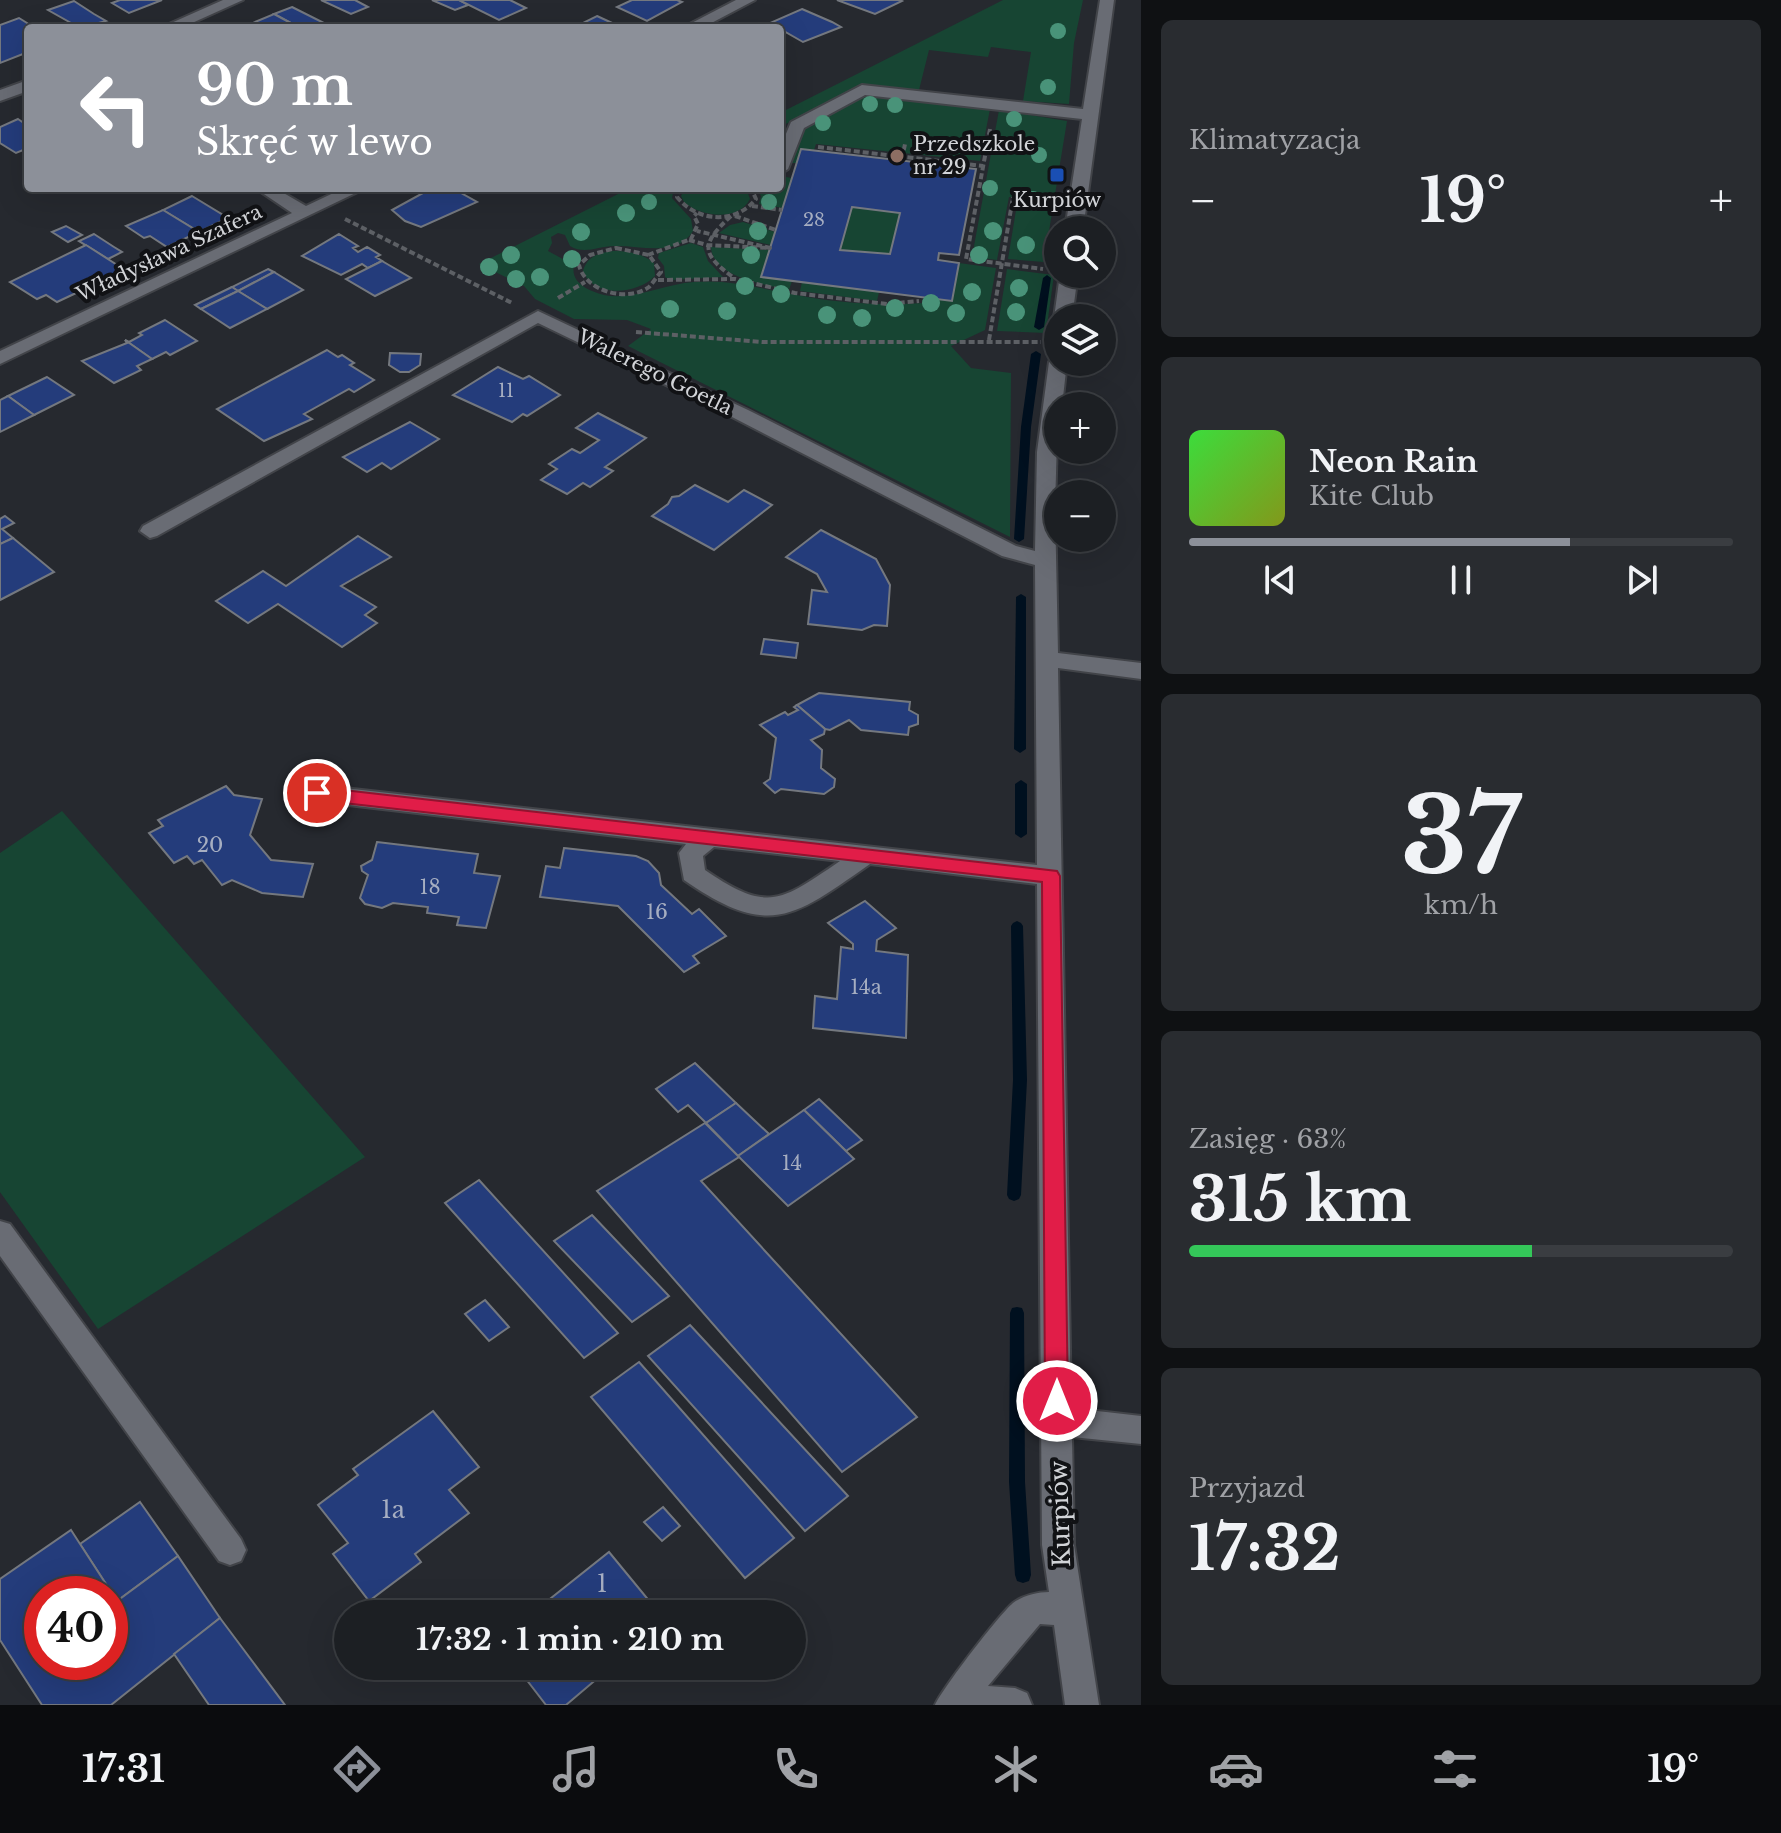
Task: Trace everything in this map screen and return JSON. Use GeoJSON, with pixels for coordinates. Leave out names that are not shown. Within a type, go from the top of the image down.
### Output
{"type":"FeatureCollection","features":[{"type":"Feature","properties":{"kind":"street"},"geometry":{"type":"LineString","coordinates":[[178,24],[236,0]]}},
{"type":"Feature","properties":{"kind":"street"},"geometry":{"type":"LineString","coordinates":[[698,24],[748,0]]}},
{"type":"Feature","properties":{"kind":"street"},"geometry":{"type":"LineString","coordinates":[[1076,216],[1107,0]]}},
{"type":"Feature","properties":{"kind":"street"},"geometry":{"type":"LineString","coordinates":[[0,96],[24,87]]}},
{"type":"Feature","properties":{"kind":"street"},"geometry":{"type":"LineString","coordinates":[[787,132],[862,90],[1090,115]]}},
{"type":"Feature","properties":{"kind":"street"},"geometry":{"type":"LineString","coordinates":[[270,192],[305,213]]}},
{"type":"Feature","properties":{"kind":"street","name":"Władysława Szafera"},"geometry":{"type":"LineString","coordinates":[[0,358],[350,192]]}},
{"type":"Feature","properties":{"kind":"street"},"geometry":{"type":"LineString","coordinates":[[150,531],[538,316]]}},
{"type":"Feature","properties":{"kind":"street","name":"Walerego Goetla"},"geometry":{"type":"LineString","coordinates":[[538,316],[596,342],[1009,551],[1046,561]]}},
{"type":"Feature","properties":{"kind":"street","name":"Kurpiów"},"geometry":{"type":"LineString","coordinates":[[1051,376],[1046,561],[1058,1545],[1082,1705]]}},
{"type":"Feature","properties":{"kind":"street"},"geometry":{"type":"LineString","coordinates":[[1047,659],[1141,671]]}},
{"type":"Feature","properties":{"kind":"street"},"geometry":{"type":"LineString","coordinates":[[301,808],[317,793],[1051,876]]}},
{"type":"Feature","properties":{"kind":"street"},"geometry":{"type":"LineString","coordinates":[[709,837],[691,853],[693,874],[724,898],[767,910],[790,906],[866,855]]}},
{"type":"Feature","properties":{"kind":"street"},"geometry":{"type":"LineString","coordinates":[[0,1233],[230,1550]]}},
{"type":"Feature","properties":{"kind":"street"},"geometry":{"type":"LineString","coordinates":[[1058,1421],[1141,1430]]}},
{"type":"Feature","properties":{"kind":"street"},"geometry":{"type":"LineString","coordinates":[[954,1702],[1025,1614],[1040,1608],[1066,1609]]}},
{"type":"Feature","properties":{"kind":"street"},"geometry":{"type":"LineString","coordinates":[[954,1702],[1015,1705]]}},
{"type":"Feature","properties":{"kind":"path"},"geometry":{"type":"LineString","coordinates":[[995,105],[966,259],[1044,270]]}},
{"type":"Feature","properties":{"kind":"path"},"geometry":{"type":"LineString","coordinates":[[902,159],[905,144]]}},
{"type":"Feature","properties":{"kind":"path"},"geometry":{"type":"LineString","coordinates":[[818,147],[983,166]]}},
{"type":"Feature","properties":{"kind":"path"},"geometry":{"type":"LineString","coordinates":[[679,192],[677,197],[681,204],[697,213],[732,216],[776,230]]}},
{"type":"Feature","properties":{"kind":"path"},"geometry":{"type":"LineString","coordinates":[[735,279],[712,262],[707,245],[713,233],[732,216],[752,206],[756,199],[753,192]]}},
{"type":"Feature","properties":{"kind":"path"},"geometry":{"type":"LineString","coordinates":[[989,340],[1013,197]]}},
{"type":"Feature","properties":{"kind":"path"},"geometry":{"type":"LineString","coordinates":[[752,206],[782,210]]}},
{"type":"Feature","properties":{"kind":"path"},"geometry":{"type":"LineString","coordinates":[[305,213],[344,219],[538,316]]}},
{"type":"Feature","properties":{"kind":"path"},"geometry":{"type":"LineString","coordinates":[[648,255],[689,240],[697,231],[694,216],[697,213]]}},
{"type":"Feature","properties":{"kind":"path"},"geometry":{"type":"LineString","coordinates":[[689,240],[707,245],[770,248],[697,231]]}},
{"type":"Feature","properties":{"kind":"path"},"geometry":{"type":"LineString","coordinates":[[658,280],[659,265],[648,255],[630,249],[602,250],[582,261],[578,268],[580,276],[596,289],[624,293],[644,289],[658,280],[735,279],[795,293],[887,304],[919,301]]}},
{"type":"Feature","properties":{"kind":"path"},"geometry":{"type":"LineString","coordinates":[[596,342],[632,332],[762,342],[989,340],[1044,350]]}},
{"type":"Feature","properties":{"kind":"green space"},"geometry":{"type":"Polygon","coordinates":[[[1003,0],[1083,0],[1074,43],[1069,104],[1023,101],[1031,52],[991,47],[988,57],[929,50],[919,90],[860,86],[784,125],[784,111],[1003,0]]]}},
{"type":"Feature","properties":{"kind":"green space"},"geometry":{"type":"Polygon","coordinates":[[[858,96],[990,109],[980,161],[816,144],[814,150],[801,149],[797,163],[790,163],[803,126],[858,96]]]}},
{"type":"Feature","properties":{"kind":"green space"},"geometry":{"type":"Polygon","coordinates":[[[999,110],[1067,121],[1052,216],[1044,216],[1044,262],[1008,259],[1018,198],[1009,197],[997,260],[972,257],[999,110]]]}},
{"type":"Feature","properties":{"kind":"green space"},"geometry":{"type":"Polygon","coordinates":[[[784,177],[792,178],[783,208],[759,204],[758,192],[784,192],[784,177]]]}},
{"type":"Feature","properties":{"kind":"green space"},"geometry":{"type":"Polygon","coordinates":[[[622,192],[673,192],[672,198],[691,219],[693,231],[677,245],[581,250],[570,246],[565,235],[558,233],[551,237],[548,251],[574,265],[575,277],[582,285],[604,295],[615,296],[707,281],[841,302],[925,303],[959,263],[996,268],[985,330],[951,346],[971,368],[1011,373],[1010,537],[628,346],[651,329],[627,320],[574,319],[535,299],[524,286],[479,264],[622,192]]]}},
{"type":"Feature","properties":{"kind":"green space"},"geometry":{"type":"Polygon","coordinates":[[[683,192],[747,192],[750,199],[737,211],[719,215],[691,207],[681,196],[683,192]]]}},
{"type":"Feature","properties":{"kind":"green space"},"geometry":{"type":"Polygon","coordinates":[[[852,207],[900,213],[890,254],[840,250],[852,207]]]}},
{"type":"Feature","properties":{"kind":"green space"},"geometry":{"type":"Polygon","coordinates":[[[743,222],[775,232],[771,245],[719,233],[730,225],[743,222]]]}},
{"type":"Feature","properties":{"kind":"green space"},"geometry":{"type":"Polygon","coordinates":[[[691,243],[703,247],[708,261],[723,277],[670,280],[665,277],[659,253],[691,243]]]}},
{"type":"Feature","properties":{"kind":"green space"},"geometry":{"type":"Polygon","coordinates":[[[711,247],[770,250],[762,277],[792,281],[789,290],[730,273],[714,258],[711,247]]]}},
{"type":"Feature","properties":{"kind":"green space"},"geometry":{"type":"Polygon","coordinates":[[[613,251],[635,253],[649,260],[654,263],[655,276],[627,290],[596,286],[583,271],[585,266],[594,256],[613,251]]]}},
{"type":"Feature","properties":{"kind":"green space"},"geometry":{"type":"Polygon","coordinates":[[[1007,269],[1044,274],[1044,288],[1052,288],[1050,304],[1044,304],[1044,333],[997,331],[1007,269]]]}},
{"type":"Feature","properties":{"kind":"green space"},"geometry":{"type":"Polygon","coordinates":[[[802,282],[879,292],[877,301],[800,291],[802,282]]]}},
{"type":"Feature","properties":{"kind":"green space"},"geometry":{"type":"Polygon","coordinates":[[[62,811],[365,1157],[98,1329],[0,1192],[0,853],[62,811]]]}},
{"type":"Feature","properties":{"kind":"building"},"geometry":{"type":"Polygon","coordinates":[[[120,0],[162,0],[129,13],[112,3],[120,0]]]}},
{"type":"Feature","properties":{"kind":"building"},"geometry":{"type":"Polygon","coordinates":[[[321,0],[355,0],[368,7],[351,14],[321,0]]]}},
{"type":"Feature","properties":{"kind":"building"},"geometry":{"type":"Polygon","coordinates":[[[432,0],[459,0],[468,5],[455,10],[432,0]]]}},
{"type":"Feature","properties":{"kind":"building"},"geometry":{"type":"Polygon","coordinates":[[[459,0],[510,0],[526,8],[499,20],[459,0]]]}},
{"type":"Feature","properties":{"kind":"building"},"geometry":{"type":"Polygon","coordinates":[[[632,0],[682,2],[647,21],[617,7],[632,0]]]}},
{"type":"Feature","properties":{"kind":"building"},"geometry":{"type":"Polygon","coordinates":[[[837,0],[900,0],[902,1],[875,14],[837,0]]]}},
{"type":"Feature","properties":{"kind":"building"},"geometry":{"type":"Polygon","coordinates":[[[74,1],[106,21],[73,24],[48,10],[74,1]]]}},
{"type":"Feature","properties":{"kind":"building"},"geometry":{"type":"Polygon","coordinates":[[[292,7],[326,24],[293,24],[274,14],[292,7]]]}},
{"type":"Feature","properties":{"kind":"building"},"geometry":{"type":"Polygon","coordinates":[[[802,9],[841,27],[803,42],[784,31],[784,24],[770,23],[802,9]]]}},
{"type":"Feature","properties":{"kind":"building"},"geometry":{"type":"Polygon","coordinates":[[[274,14],[293,24],[259,24],[255,22],[274,14]]]}},
{"type":"Feature","properties":{"kind":"building"},"geometry":{"type":"Polygon","coordinates":[[[597,16],[614,24],[581,24],[597,16]]]}},
{"type":"Feature","properties":{"kind":"building"},"geometry":{"type":"Polygon","coordinates":[[[19,18],[29,24],[24,24],[24,54],[0,63],[0,25],[19,18]]]}},
{"type":"Feature","properties":{"kind":"building"},"geometry":{"type":"Polygon","coordinates":[[[18,119],[24,123],[24,150],[16,153],[0,143],[0,127],[18,119]]]}},
{"type":"Feature","properties":{"kind":"building"},"geometry":{"type":"Polygon","coordinates":[[[801,149],[976,169],[959,255],[939,253],[938,260],[959,263],[952,301],[761,277],[801,149]],[[852,207],[840,250],[890,254],[900,213],[852,207]]]}},
{"type":"Feature","properties":{"kind":"building"},"geometry":{"type":"Polygon","coordinates":[[[425,192],[459,192],[477,202],[421,227],[405,221],[392,210],[425,192]]]}},
{"type":"Feature","properties":{"kind":"building"},"geometry":{"type":"Polygon","coordinates":[[[192,196],[228,218],[199,232],[163,210],[192,196]]]}},
{"type":"Feature","properties":{"kind":"building"},"geometry":{"type":"Polygon","coordinates":[[[163,210],[199,232],[167,247],[150,236],[144,238],[126,226],[163,210]]]}},
{"type":"Feature","properties":{"kind":"building"},"geometry":{"type":"Polygon","coordinates":[[[66,226],[82,235],[68,242],[52,232],[66,226]]]}},
{"type":"Feature","properties":{"kind":"building"},"geometry":{"type":"Polygon","coordinates":[[[94,234],[122,252],[108,259],[79,241],[94,234]]]}},
{"type":"Feature","properties":{"kind":"building"},"geometry":{"type":"Polygon","coordinates":[[[339,234],[358,246],[353,248],[358,252],[367,247],[380,255],[376,257],[382,261],[368,268],[362,264],[341,275],[302,256],[339,234]]]}},
{"type":"Feature","properties":{"kind":"building"},"geometry":{"type":"Polygon","coordinates":[[[86,245],[125,270],[57,302],[46,295],[37,299],[10,282],[86,245]]]}},
{"type":"Feature","properties":{"kind":"building"},"geometry":{"type":"Polygon","coordinates":[[[382,261],[411,278],[375,296],[346,279],[382,261]]]}},
{"type":"Feature","properties":{"kind":"building"},"geometry":{"type":"Polygon","coordinates":[[[268,269],[274,272],[238,291],[232,287],[268,269]]]}},
{"type":"Feature","properties":{"kind":"building"},"geometry":{"type":"Polygon","coordinates":[[[274,272],[303,290],[267,309],[238,291],[274,272]]]}},
{"type":"Feature","properties":{"kind":"building"},"geometry":{"type":"Polygon","coordinates":[[[232,287],[238,291],[201,309],[195,305],[232,287]]]}},
{"type":"Feature","properties":{"kind":"building"},"geometry":{"type":"Polygon","coordinates":[[[238,291],[267,309],[230,328],[201,309],[238,291]]]}},
{"type":"Feature","properties":{"kind":"building"},"geometry":{"type":"Polygon","coordinates":[[[165,320],[197,341],[170,355],[166,352],[152,359],[125,340],[129,342],[142,335],[139,333],[165,320]]]}},
{"type":"Feature","properties":{"kind":"building"},"geometry":{"type":"Polygon","coordinates":[[[125,340],[152,359],[137,366],[141,370],[114,383],[82,361],[127,343],[125,340]]]}},
{"type":"Feature","properties":{"kind":"building"},"geometry":{"type":"Polygon","coordinates":[[[327,350],[338,357],[342,355],[354,363],[350,365],[374,380],[354,392],[349,389],[304,414],[312,419],[264,441],[217,409],[327,350]]]}},
{"type":"Feature","properties":{"kind":"building"},"geometry":{"type":"Polygon","coordinates":[[[390,353],[421,354],[420,365],[409,372],[400,372],[389,365],[390,353]]]}},
{"type":"Feature","properties":{"kind":"building"},"geometry":{"type":"Polygon","coordinates":[[[498,367],[523,379],[529,376],[560,395],[512,422],[453,395],[498,367]]]}},
{"type":"Feature","properties":{"kind":"building"},"geometry":{"type":"Polygon","coordinates":[[[47,377],[74,395],[34,415],[8,396],[47,377]]]}},
{"type":"Feature","properties":{"kind":"building"},"geometry":{"type":"Polygon","coordinates":[[[8,396],[34,415],[0,432],[0,400],[8,396]]]}},
{"type":"Feature","properties":{"kind":"building"},"geometry":{"type":"Polygon","coordinates":[[[598,413],[646,438],[605,467],[613,471],[590,487],[583,483],[567,494],[541,480],[557,469],[549,464],[572,449],[580,453],[599,440],[576,428],[598,413]]]}},
{"type":"Feature","properties":{"kind":"building"},"geometry":{"type":"Polygon","coordinates":[[[410,422],[439,439],[391,469],[382,463],[367,472],[343,457],[410,422]]]}},
{"type":"Feature","properties":{"kind":"building"},"geometry":{"type":"Polygon","coordinates":[[[695,485],[728,502],[744,490],[772,505],[714,550],[652,516],[672,497],[695,485]]]}},
{"type":"Feature","properties":{"kind":"building"},"geometry":{"type":"Polygon","coordinates":[[[5,516],[14,523],[2,529],[13,538],[0,544],[0,519],[5,516]]]}},
{"type":"Feature","properties":{"kind":"building"},"geometry":{"type":"Polygon","coordinates":[[[821,530],[876,559],[890,585],[887,626],[874,625],[862,630],[808,624],[812,590],[827,592],[817,574],[786,557],[821,530]]]}},
{"type":"Feature","properties":{"kind":"building"},"geometry":{"type":"Polygon","coordinates":[[[358,536],[391,557],[341,586],[376,607],[365,615],[377,623],[342,647],[278,604],[248,623],[216,601],[263,571],[286,586],[358,536]]]}},
{"type":"Feature","properties":{"kind":"building"},"geometry":{"type":"Polygon","coordinates":[[[13,538],[54,572],[0,600],[0,544],[13,538]]]}},
{"type":"Feature","properties":{"kind":"building"},"geometry":{"type":"Polygon","coordinates":[[[764,639],[798,643],[796,658],[761,654],[764,639]]]}},
{"type":"Feature","properties":{"kind":"building"},"geometry":{"type":"Polygon","coordinates":[[[819,693],[910,702],[909,710],[918,715],[918,724],[909,727],[908,735],[861,730],[849,720],[830,730],[825,729],[797,705],[819,693]]]}},
{"type":"Feature","properties":{"kind":"building"},"geometry":{"type":"Polygon","coordinates":[[[797,705],[825,729],[824,734],[811,740],[822,750],[821,768],[835,779],[834,787],[824,794],[781,789],[775,793],[764,783],[770,779],[776,738],[760,725],[785,712],[788,715],[798,710],[794,707],[797,705]]]}},
{"type":"Feature","properties":{"kind":"building"},"geometry":{"type":"Polygon","coordinates":[[[226,786],[234,795],[262,799],[250,835],[271,860],[313,864],[303,897],[262,893],[232,880],[222,885],[202,860],[194,864],[187,856],[174,863],[149,833],[163,826],[158,820],[226,786]]]}},
{"type":"Feature","properties":{"kind":"building"},"geometry":{"type":"Polygon","coordinates":[[[377,842],[478,854],[474,873],[500,876],[486,928],[457,925],[459,917],[427,913],[428,907],[393,903],[382,908],[365,904],[360,898],[368,875],[361,866],[372,860],[377,842]]]}},
{"type":"Feature","properties":{"kind":"building"},"geometry":{"type":"Polygon","coordinates":[[[564,848],[636,856],[648,861],[659,873],[661,885],[692,914],[699,909],[726,936],[693,956],[699,963],[684,972],[618,906],[540,897],[546,866],[560,868],[564,848]]]}},
{"type":"Feature","properties":{"kind":"building"},"geometry":{"type":"Polygon","coordinates":[[[865,901],[896,928],[877,940],[876,951],[908,955],[906,1038],[813,1028],[815,996],[837,999],[841,947],[853,949],[853,944],[828,923],[865,901]]]}},
{"type":"Feature","properties":{"kind":"building"},"geometry":{"type":"Polygon","coordinates":[[[695,1063],[736,1103],[706,1123],[688,1105],[678,1112],[656,1089],[695,1063]]]}},
{"type":"Feature","properties":{"kind":"building"},"geometry":{"type":"Polygon","coordinates":[[[819,1099],[862,1140],[846,1151],[804,1110],[819,1099]]]}},
{"type":"Feature","properties":{"kind":"building"},"geometry":{"type":"Polygon","coordinates":[[[736,1103],[769,1134],[738,1156],[706,1123],[736,1103]]]}},
{"type":"Feature","properties":{"kind":"building"},"geometry":{"type":"Polygon","coordinates":[[[804,1110],[854,1159],[788,1206],[738,1156],[804,1110]]]}},
{"type":"Feature","properties":{"kind":"building"},"geometry":{"type":"Polygon","coordinates":[[[705,1123],[739,1157],[701,1181],[917,1417],[842,1472],[597,1191],[705,1123]]]}},
{"type":"Feature","properties":{"kind":"building"},"geometry":{"type":"Polygon","coordinates":[[[479,1180],[618,1333],[584,1358],[445,1203],[479,1180]]]}},
{"type":"Feature","properties":{"kind":"building"},"geometry":{"type":"Polygon","coordinates":[[[592,1215],[669,1296],[632,1322],[554,1241],[592,1215]]]}},
{"type":"Feature","properties":{"kind":"building"},"geometry":{"type":"Polygon","coordinates":[[[485,1300],[509,1327],[489,1341],[465,1314],[485,1300]]]}},
{"type":"Feature","properties":{"kind":"building"},"geometry":{"type":"Polygon","coordinates":[[[690,1325],[848,1496],[805,1531],[648,1356],[690,1325]]]}},
{"type":"Feature","properties":{"kind":"building"},"geometry":{"type":"Polygon","coordinates":[[[639,1362],[794,1538],[745,1578],[591,1397],[639,1362]]]}},
{"type":"Feature","properties":{"kind":"building"},"geometry":{"type":"Polygon","coordinates":[[[433,1411],[479,1467],[449,1490],[469,1513],[415,1554],[421,1562],[370,1600],[333,1554],[348,1543],[318,1505],[358,1475],[353,1469],[433,1411]]]}},
{"type":"Feature","properties":{"kind":"building"},"geometry":{"type":"Polygon","coordinates":[[[140,1502],[178,1556],[128,1593],[128,1576],[101,1576],[80,1544],[140,1502]]]}},
{"type":"Feature","properties":{"kind":"building"},"geometry":{"type":"Polygon","coordinates":[[[663,1507],[680,1526],[662,1541],[644,1522],[663,1507]]]}},
{"type":"Feature","properties":{"kind":"building"},"geometry":{"type":"Polygon","coordinates":[[[71,1530],[101,1576],[24,1576],[24,1677],[0,1640],[0,1579],[71,1530]]]}},
{"type":"Feature","properties":{"kind":"building"},"geometry":{"type":"Polygon","coordinates":[[[609,1552],[648,1600],[549,1600],[609,1552]]]}},
{"type":"Feature","properties":{"kind":"building"},"geometry":{"type":"Polygon","coordinates":[[[178,1556],[220,1618],[111,1705],[42,1705],[26,1680],[128,1680],[128,1593],[178,1556]]]}},
{"type":"Feature","properties":{"kind":"building"},"geometry":{"type":"Polygon","coordinates":[[[220,1618],[285,1705],[209,1705],[174,1654],[220,1618]]]}},
{"type":"Feature","properties":{"kind":"building"},"geometry":{"type":"Polygon","coordinates":[[[527,1680],[595,1680],[566,1705],[546,1705],[527,1680]]]}},
{"type":"Feature","properties":{"kind":"waterway"},"geometry":{"type":"LineString","coordinates":[[1039,327],[1045,288]]}},
{"type":"Feature","properties":{"kind":"waterway"},"geometry":{"type":"LineString","coordinates":[[1019,539],[1026,427],[1036,354]]}},
{"type":"Feature","properties":{"kind":"waterway"},"geometry":{"type":"LineString","coordinates":[[1020,749],[1021,597]]}},
{"type":"Feature","properties":{"kind":"waterway"},"geometry":{"type":"LineString","coordinates":[[1021,784],[1021,834]]}},
{"type":"Feature","properties":{"kind":"waterway"},"geometry":{"type":"LineString","coordinates":[[1014,1195],[1020,1080],[1017,926]]}},
{"type":"Feature","properties":{"kind":"waterway"},"geometry":{"type":"LineString","coordinates":[[1017,1313],[1017,1482],[1023,1575]]}},
{"type":"Feature","properties":{"kind":"place","name":"Przedszkole nr 29"},"geometry":{"type":"Point","coordinates":[897,156]}},
{"type":"Feature","properties":{"kind":"place","name":"Kurpiów"},"geometry":{"type":"Point","coordinates":[1057,175]}},
{"type":"Feature","properties":{"kind":"route"},"geometry":{"type":"LineString","coordinates":[[317,793],[1051,876],[1057,1401]]}}]}
